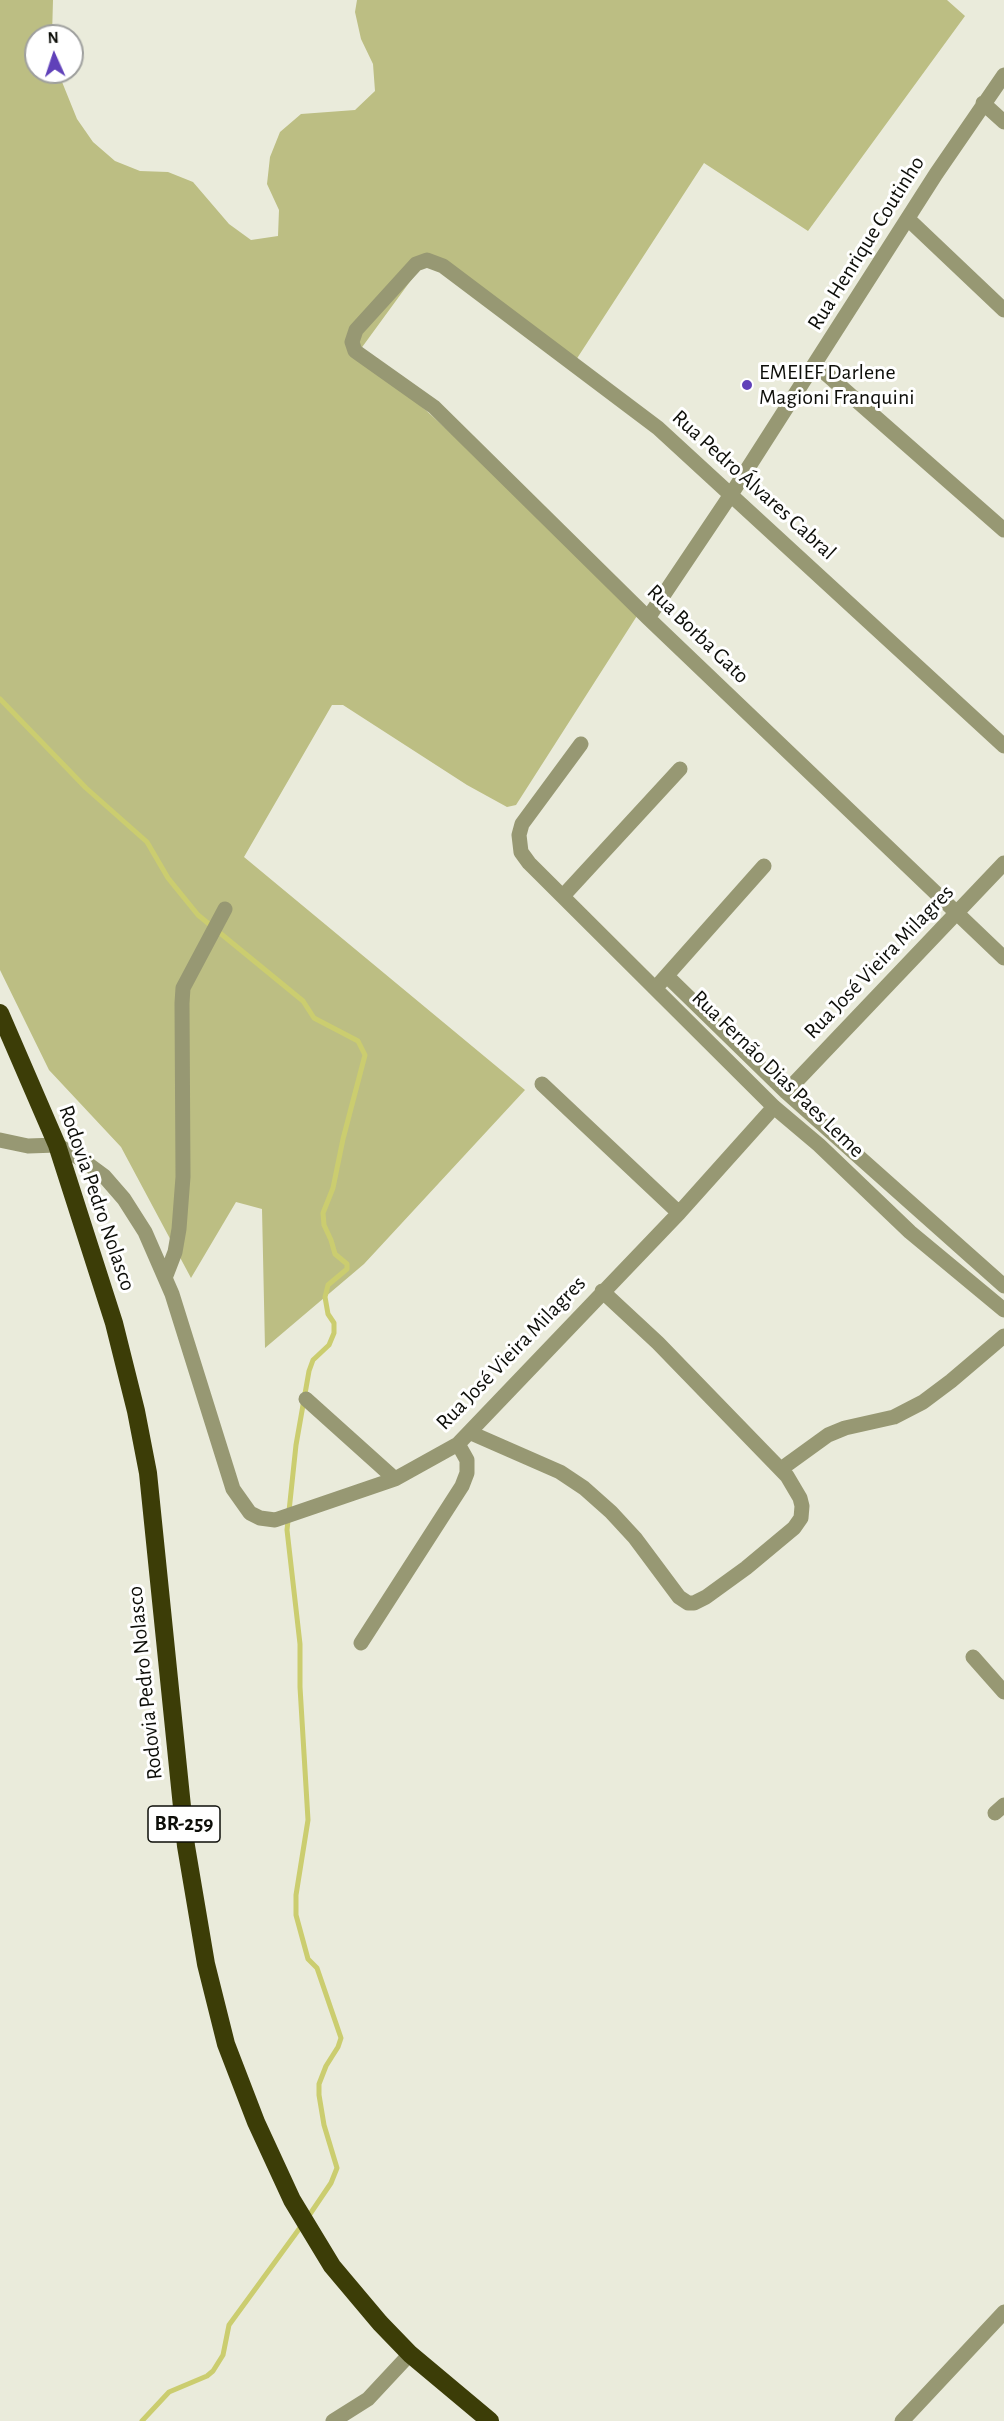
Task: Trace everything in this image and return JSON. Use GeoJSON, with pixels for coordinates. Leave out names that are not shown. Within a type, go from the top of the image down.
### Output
{"type":"FeatureCollection","features":[{"type":"Feature","properties":{"kind":"highway","name":"Rodovia Pedro Nolasco"},"geometry":{"type":"LineString","coordinates":[[0,1013],[57,1145],[114,1323],[136,1411],[146,1463],[186,1846],[206,1964],[226,2044],[256,2122],[292,2200],[332,2266],[380,2323],[410,2354],[490,2421]]}},
{"type":"Feature","properties":{"kind":"street","name":"Rua Henrique Coutinho"},"geometry":{"type":"LineString","coordinates":[[648,618],[732,494],[983,103],[1004,76]]}},
{"type":"Feature","properties":{"kind":"street"},"geometry":{"type":"LineString","coordinates":[[983,103],[1004,122]]}},
{"type":"Feature","properties":{"kind":"street"},"geometry":{"type":"LineString","coordinates":[[908,219],[1004,310]]}},
{"type":"Feature","properties":{"kind":"street","name":"Rua Pedro Álvares Cabral"},"geometry":{"type":"LineString","coordinates":[[355,351],[352,342],[356,330],[416,264],[427,260],[433,261],[457,276],[658,428],[1004,746]]}},
{"type":"Feature","properties":{"kind":"street","name":"Rua Borba Gato"},"geometry":{"type":"LineString","coordinates":[[355,351],[434,407],[648,618],[1004,958]]}},
{"type":"Feature","properties":{"kind":"street"},"geometry":{"type":"LineString","coordinates":[[815,364],[1004,530]]}},
{"type":"Feature","properties":{"kind":"street","name":"Rua Fernão Dias Paes Leme"},"geometry":{"type":"LineString","coordinates":[[581,744],[522,824],[519,844],[521,852],[529,863],[774,1107],[819,1145],[910,1232],[1004,1310]]}},
{"type":"Feature","properties":{"kind":"street"},"geometry":{"type":"LineString","coordinates":[[563,896],[680,769]]}},
{"type":"Feature","properties":{"kind":"street","name":"Rua José Vieira Milagres"},"geometry":{"type":"LineString","coordinates":[[786,1092],[1004,863]]}},
{"type":"Feature","properties":{"kind":"street"},"geometry":{"type":"LineString","coordinates":[[656,987],[764,866]]}},
{"type":"Feature","properties":{"kind":"street"},"geometry":{"type":"LineString","coordinates":[[165,1278],[175,1252],[183,1177],[183,988],[225,909]]}},
{"type":"Feature","properties":{"kind":"street"},"geometry":{"type":"LineString","coordinates":[[667,976],[786,1092],[1004,1286]]}},
{"type":"Feature","properties":{"kind":"street"},"geometry":{"type":"LineString","coordinates":[[542,1084],[679,1213]]}},
{"type":"Feature","properties":{"kind":"street","name":"Rua José Vieira Milagres"},"geometry":{"type":"LineString","coordinates":[[57,1145],[104,1176],[124,1199],[145,1232],[165,1278],[233,1489],[250,1513],[268,1520],[283,1518],[395,1479],[458,1444],[679,1213],[774,1107]]}},
{"type":"Feature","properties":{"kind":"street"},"geometry":{"type":"LineString","coordinates":[[0,1140],[28,1146],[57,1145]]}},
{"type":"Feature","properties":{"kind":"street"},"geometry":{"type":"LineString","coordinates":[[471,1433],[560,1472],[584,1488],[627,1530],[684,1602],[690,1604],[706,1597],[795,1528],[801,1518],[802,1506],[795,1488],[781,1469],[658,1343],[602,1292]]}},
{"type":"Feature","properties":{"kind":"street"},"geometry":{"type":"LineString","coordinates":[[781,1469],[828,1435],[845,1428],[894,1417],[923,1402],[1004,1336]]}},
{"type":"Feature","properties":{"kind":"street"},"geometry":{"type":"LineString","coordinates":[[306,1400],[395,1479]]}},
{"type":"Feature","properties":{"kind":"street"},"geometry":{"type":"LineString","coordinates":[[361,1643],[462,1486],[467,1473],[467,1460],[458,1444]]}},
{"type":"Feature","properties":{"kind":"street"},"geometry":{"type":"LineString","coordinates":[[973,1657],[1004,1692]]}},
{"type":"Feature","properties":{"kind":"street"},"geometry":{"type":"LineString","coordinates":[[902,2421],[1001,2322]]}},
{"type":"Feature","properties":{"kind":"street"},"geometry":{"type":"LineString","coordinates":[[333,2421],[368,2399],[410,2354]]}},
{"type":"Feature","properties":{"kind":"green space"},"geometry":{"type":"Polygon","coordinates":[[[0,0],[53,0],[52,24],[24,24],[24,84],[63,84],[77,119],[93,142],[115,161],[140,171],[168,172],[193,182],[229,224],[251,240],[278,236],[279,210],[267,184],[270,157],[280,132],[301,114],[355,110],[375,91],[373,64],[361,39],[355,12],[357,0],[947,0],[965,16],[808,231],[704,163],[574,363],[425,261],[360,350],[642,608],[516,805],[507,807],[467,785],[343,705],[332,705],[244,857],[525,1090],[364,1264],[265,1348],[262,1209],[236,1202],[191,1278],[121,1147],[49,1070],[0,970],[0,0]]]}},
{"type":"Feature","properties":{"kind":"waterway"},"geometry":{"type":"LineString","coordinates":[[0,699],[86,788],[147,842],[168,878],[198,915],[303,1001],[314,1018],[358,1041],[365,1055],[333,1188],[323,1213],[324,1225],[335,1254],[347,1264],[347,1269],[328,1285],[325,1297],[328,1314],[334,1323],[334,1333],[329,1345],[313,1360],[309,1371],[296,1445],[287,1530],[300,1644],[300,1687],[308,1820],[296,1895],[296,1915],[308,1959],[317,1968],[341,2038],[319,2084],[324,2125],[337,2168],[331,2183],[308,2217]]}},
{"type":"Feature","properties":{"kind":"waterway"},"geometry":{"type":"LineString","coordinates":[[142,2421],[169,2392],[207,2376],[213,2371],[223,2355],[229,2325],[302,2225]]}},
{"type":"Feature","properties":{"kind":"place","name":"EMEIEF Darlene Magioni Franquini"},"geometry":{"type":"Point","coordinates":[747,385]}}]}
